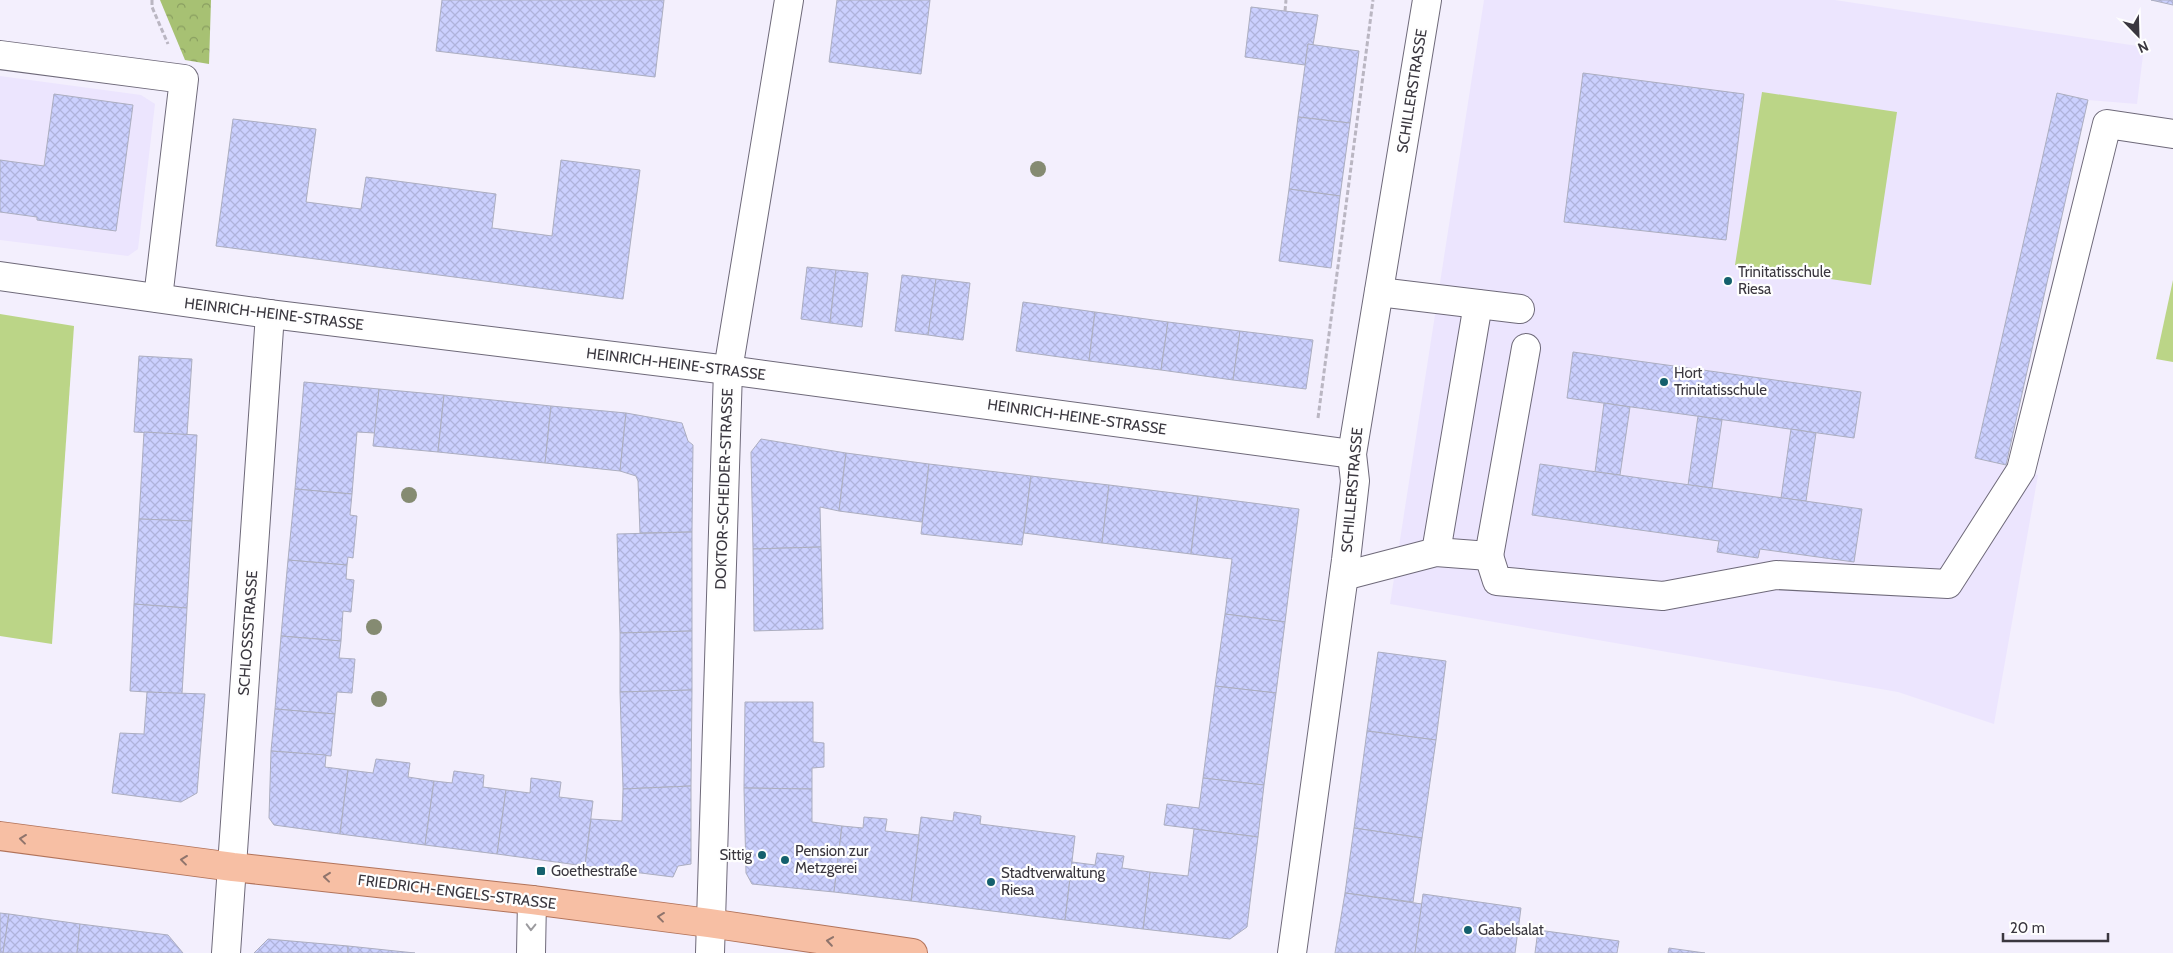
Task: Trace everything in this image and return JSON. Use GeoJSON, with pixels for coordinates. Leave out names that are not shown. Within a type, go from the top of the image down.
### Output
{"type":"FeatureCollection","features":[{"type":"Feature","properties":{"kind":"main road","name":"FRIEDRICH-ENGELS-STRASSE"},"geometry":{"type":"LineString","coordinates":[[0,836],[232,866],[532,900],[710,923],[913,953]]}},
{"type":"Feature","properties":{"kind":"street","name":"DOKTOR-SCHEIDER-STRASSE"},"geometry":{"type":"LineString","coordinates":[[710,953],[728,370],[788,0]]}},
{"type":"Feature","properties":{"kind":"street","name":"SCHILLERSTRASSE"},"geometry":{"type":"LineString","coordinates":[[1292,953],[1344,576],[1355,481],[1352,454],[1427,0]]}},
{"type":"Feature","properties":{"kind":"street"},"geometry":{"type":"LineString","coordinates":[[0,55],[184,79],[158,298]]}},
{"type":"Feature","properties":{"kind":"street"},"geometry":{"type":"LineString","coordinates":[[1526,348],[1489,556],[1497,581],[1663,596],[1776,575],[1948,584],[2021,470],[2108,124],[2173,134]]}},
{"type":"Feature","properties":{"kind":"street","name":"HEINRICH-HEINE-STRASSE"},"geometry":{"type":"LineString","coordinates":[[0,276],[270,314],[728,370],[1352,454]]}},
{"type":"Feature","properties":{"kind":"street"},"geometry":{"type":"LineString","coordinates":[[1379,292],[1520,309]]}},
{"type":"Feature","properties":{"kind":"street"},"geometry":{"type":"LineString","coordinates":[[1436,552],[1478,304]]}},
{"type":"Feature","properties":{"kind":"street","name":"SCHLOSSSTRASSE"},"geometry":{"type":"LineString","coordinates":[[226,953],[270,314]]}},
{"type":"Feature","properties":{"kind":"street"},"geometry":{"type":"LineString","coordinates":[[1344,576],[1436,552],[1489,556]]}},
{"type":"Feature","properties":{"kind":"street"},"geometry":{"type":"LineString","coordinates":[[531,953],[532,900]]}},
{"type":"Feature","properties":{"kind":"path"},"geometry":{"type":"LineString","coordinates":[[152,0],[152,7],[184,79]]}},
{"type":"Feature","properties":{"kind":"path"},"geometry":{"type":"LineString","coordinates":[[1285,11],[1286,0]]}},
{"type":"Feature","properties":{"kind":"path"},"geometry":{"type":"LineString","coordinates":[[1314,449],[1373,0]]}},
{"type":"Feature","properties":{"kind":"shaded area","name":"Trinitatisschule Riesa"},"geometry":{"type":"Polygon","coordinates":[[[1484,0],[1835,0],[2144,47],[2137,104],[2088,100],[2057,94],[1975,457],[2038,475],[1994,724],[1898,692],[1390,604],[1484,0]]]}},
{"type":"Feature","properties":{"kind":"shaded area"},"geometry":{"type":"Polygon","coordinates":[[[0,76],[141,95],[155,104],[138,249],[128,256],[0,240],[0,76]]]}},
{"type":"Feature","properties":{"kind":"green space"},"geometry":{"type":"Polygon","coordinates":[[[160,0],[211,0],[209,64],[185,60],[160,0]]]}},
{"type":"Feature","properties":{"kind":"green space"},"geometry":{"type":"Polygon","coordinates":[[[1762,92],[1897,112],[1871,285],[1735,265],[1762,92]]]}},
{"type":"Feature","properties":{"kind":"green space"},"geometry":{"type":"Polygon","coordinates":[[[2173,280],[2173,362],[2156,359],[2173,280]]]}},
{"type":"Feature","properties":{"kind":"green space"},"geometry":{"type":"Polygon","coordinates":[[[0,314],[74,326],[52,644],[0,636],[0,314]]]}},
{"type":"Feature","properties":{"kind":"building"},"geometry":{"type":"Polygon","coordinates":[[[442,0],[664,0],[655,77],[436,51],[442,0]]]}},
{"type":"Feature","properties":{"kind":"building"},"geometry":{"type":"Polygon","coordinates":[[[837,0],[930,0],[921,74],[829,62],[837,0]]]}},
{"type":"Feature","properties":{"kind":"building"},"geometry":{"type":"Polygon","coordinates":[[[2151,0],[2173,0],[2173,5],[2151,0]]]}},
{"type":"Feature","properties":{"kind":"building"},"geometry":{"type":"Polygon","coordinates":[[[1251,7],[1318,15],[1313,45],[1308,44],[1305,65],[1245,57],[1251,7]]]}},
{"type":"Feature","properties":{"kind":"building"},"geometry":{"type":"Polygon","coordinates":[[[1308,44],[1359,51],[1350,123],[1298,117],[1308,44]]]}},
{"type":"Feature","properties":{"kind":"building"},"geometry":{"type":"Polygon","coordinates":[[[1583,73],[1744,94],[1726,240],[1564,222],[1583,73]]]}},
{"type":"Feature","properties":{"kind":"building"},"geometry":{"type":"Polygon","coordinates":[[[2057,93],[2088,100],[2006,465],[1975,458],[2057,93]]]}},
{"type":"Feature","properties":{"kind":"building"},"geometry":{"type":"Polygon","coordinates":[[[54,94],[133,105],[116,231],[37,220],[37,217],[0,212],[0,160],[44,166],[54,94]]]}},
{"type":"Feature","properties":{"kind":"building"},"geometry":{"type":"Polygon","coordinates":[[[1298,117],[1350,123],[1340,196],[1289,189],[1298,117]]]}},
{"type":"Feature","properties":{"kind":"building"},"geometry":{"type":"Polygon","coordinates":[[[233,119],[316,129],[306,202],[361,209],[366,177],[496,194],[492,228],[552,236],[561,160],[640,170],[623,299],[216,246],[233,119]]]}},
{"type":"Feature","properties":{"kind":"building"},"geometry":{"type":"Polygon","coordinates":[[[1289,189],[1340,196],[1331,268],[1279,261],[1289,189]]]}},
{"type":"Feature","properties":{"kind":"building"},"geometry":{"type":"Polygon","coordinates":[[[807,267],[836,270],[830,323],[801,319],[807,267]]]}},
{"type":"Feature","properties":{"kind":"building"},"geometry":{"type":"Polygon","coordinates":[[[836,270],[868,273],[862,327],[830,323],[836,270]]]}},
{"type":"Feature","properties":{"kind":"building"},"geometry":{"type":"Polygon","coordinates":[[[902,275],[936,279],[928,335],[895,331],[902,275]]]}},
{"type":"Feature","properties":{"kind":"building"},"geometry":{"type":"Polygon","coordinates":[[[936,279],[970,283],[963,340],[928,335],[936,279]]]}},
{"type":"Feature","properties":{"kind":"building"},"geometry":{"type":"Polygon","coordinates":[[[1023,302],[1095,312],[1089,361],[1016,351],[1023,302]]]}},
{"type":"Feature","properties":{"kind":"building"},"geometry":{"type":"Polygon","coordinates":[[[1095,312],[1168,322],[1161,370],[1089,361],[1095,312]]]}},
{"type":"Feature","properties":{"kind":"building"},"geometry":{"type":"Polygon","coordinates":[[[1168,322],[1240,331],[1233,380],[1161,370],[1168,322]]]}},
{"type":"Feature","properties":{"kind":"building"},"geometry":{"type":"Polygon","coordinates":[[[1240,331],[1313,340],[1306,389],[1233,380],[1240,331]]]}},
{"type":"Feature","properties":{"kind":"building"},"geometry":{"type":"Polygon","coordinates":[[[1573,352],[1861,392],[1854,438],[1567,398],[1573,352]]]}},
{"type":"Feature","properties":{"kind":"building"},"geometry":{"type":"Polygon","coordinates":[[[139,356],[192,359],[187,435],[134,432],[139,356]]]}},
{"type":"Feature","properties":{"kind":"building"},"geometry":{"type":"Polygon","coordinates":[[[304,382],[379,389],[375,433],[357,432],[352,494],[295,489],[304,382]]]}},
{"type":"Feature","properties":{"kind":"building"},"geometry":{"type":"Polygon","coordinates":[[[379,389],[444,395],[438,452],[373,446],[379,389]]]}},
{"type":"Feature","properties":{"kind":"building"},"geometry":{"type":"Polygon","coordinates":[[[444,395],[551,406],[545,463],[438,452],[444,395]]]}},
{"type":"Feature","properties":{"kind":"building"},"geometry":{"type":"Polygon","coordinates":[[[1604,403],[1630,407],[1620,475],[1595,472],[1604,403]]]}},
{"type":"Feature","properties":{"kind":"building"},"geometry":{"type":"Polygon","coordinates":[[[551,406],[626,413],[620,471],[545,463],[551,406]]]}},
{"type":"Feature","properties":{"kind":"building"},"geometry":{"type":"Polygon","coordinates":[[[626,413],[682,423],[688,441],[693,445],[692,532],[640,533],[638,481],[636,476],[620,471],[626,413]]]}},
{"type":"Feature","properties":{"kind":"building"},"geometry":{"type":"Polygon","coordinates":[[[1698,416],[1722,420],[1712,488],[1688,485],[1698,416]]]}},
{"type":"Feature","properties":{"kind":"building"},"geometry":{"type":"Polygon","coordinates":[[[1791,429],[1816,433],[1806,501],[1781,498],[1791,429]]]}},
{"type":"Feature","properties":{"kind":"building"},"geometry":{"type":"Polygon","coordinates":[[[144,432],[197,435],[192,521],[139,519],[144,432]]]}},
{"type":"Feature","properties":{"kind":"building"},"geometry":{"type":"Polygon","coordinates":[[[761,439],[846,453],[839,511],[820,507],[821,547],[753,549],[751,452],[761,439]]]}},
{"type":"Feature","properties":{"kind":"building"},"geometry":{"type":"Polygon","coordinates":[[[846,453],[929,464],[922,522],[839,511],[846,453]]]}},
{"type":"Feature","properties":{"kind":"building"},"geometry":{"type":"Polygon","coordinates":[[[929,464],[1031,476],[1022,545],[921,534],[929,464]]]}},
{"type":"Feature","properties":{"kind":"building"},"geometry":{"type":"Polygon","coordinates":[[[1540,464],[1862,509],[1854,562],[1760,549],[1758,558],[1717,552],[1719,541],[1532,515],[1540,464]]]}},
{"type":"Feature","properties":{"kind":"building"},"geometry":{"type":"Polygon","coordinates":[[[1031,476],[1109,485],[1102,543],[1024,533],[1031,476]]]}},
{"type":"Feature","properties":{"kind":"building"},"geometry":{"type":"Polygon","coordinates":[[[1109,485],[1198,496],[1191,554],[1102,543],[1109,485]]]}},
{"type":"Feature","properties":{"kind":"building"},"geometry":{"type":"Polygon","coordinates":[[[295,489],[352,494],[350,515],[357,516],[353,558],[348,557],[347,565],[288,560],[295,489]]]}},
{"type":"Feature","properties":{"kind":"building"},"geometry":{"type":"Polygon","coordinates":[[[1198,496],[1299,509],[1285,622],[1225,614],[1232,559],[1191,554],[1198,496]]]}},
{"type":"Feature","properties":{"kind":"building"},"geometry":{"type":"Polygon","coordinates":[[[139,519],[192,521],[187,608],[134,604],[139,519]]]}},
{"type":"Feature","properties":{"kind":"building"},"geometry":{"type":"Polygon","coordinates":[[[692,532],[692,631],[620,633],[617,534],[692,532]]]}},
{"type":"Feature","properties":{"kind":"building"},"geometry":{"type":"Polygon","coordinates":[[[821,547],[823,629],[754,631],[753,549],[821,547]]]}},
{"type":"Feature","properties":{"kind":"building"},"geometry":{"type":"Polygon","coordinates":[[[288,560],[347,565],[346,579],[354,580],[351,612],[343,611],[341,641],[281,636],[288,560]]]}},
{"type":"Feature","properties":{"kind":"building"},"geometry":{"type":"Polygon","coordinates":[[[134,604],[187,608],[182,694],[130,691],[134,604]]]}},
{"type":"Feature","properties":{"kind":"building"},"geometry":{"type":"Polygon","coordinates":[[[1225,614],[1285,622],[1276,693],[1215,686],[1225,614]]]}},
{"type":"Feature","properties":{"kind":"building"},"geometry":{"type":"Polygon","coordinates":[[[692,631],[692,690],[620,692],[620,633],[692,631]]]}},
{"type":"Feature","properties":{"kind":"building"},"geometry":{"type":"Polygon","coordinates":[[[281,636],[341,641],[339,658],[355,659],[352,693],[337,692],[335,714],[275,709],[281,636]]]}},
{"type":"Feature","properties":{"kind":"building"},"geometry":{"type":"Polygon","coordinates":[[[1378,652],[1446,661],[1436,740],[1367,731],[1378,652]]]}},
{"type":"Feature","properties":{"kind":"building"},"geometry":{"type":"Polygon","coordinates":[[[1215,686],[1276,693],[1264,785],[1203,778],[1215,686]]]}},
{"type":"Feature","properties":{"kind":"building"},"geometry":{"type":"Polygon","coordinates":[[[692,690],[691,786],[623,789],[620,692],[692,690]]]}},
{"type":"Feature","properties":{"kind":"building"},"geometry":{"type":"Polygon","coordinates":[[[147,692],[205,694],[197,793],[181,802],[112,793],[120,733],[144,734],[147,692]]]}},
{"type":"Feature","properties":{"kind":"building"},"geometry":{"type":"Polygon","coordinates":[[[745,702],[813,702],[813,742],[824,743],[824,767],[812,768],[812,789],[744,788],[745,702]]]}},
{"type":"Feature","properties":{"kind":"building"},"geometry":{"type":"Polygon","coordinates":[[[275,709],[335,714],[331,756],[271,751],[275,709]]]}},
{"type":"Feature","properties":{"kind":"building"},"geometry":{"type":"Polygon","coordinates":[[[1367,731],[1436,740],[1422,838],[1354,828],[1367,731]]]}},
{"type":"Feature","properties":{"kind":"building"},"geometry":{"type":"Polygon","coordinates":[[[271,751],[326,755],[325,767],[348,770],[340,834],[274,825],[269,818],[271,751]]]}},
{"type":"Feature","properties":{"kind":"building"},"geometry":{"type":"Polygon","coordinates":[[[376,759],[410,763],[408,777],[434,781],[425,845],[340,834],[348,770],[373,773],[376,759]]]}},
{"type":"Feature","properties":{"kind":"building"},"geometry":{"type":"Polygon","coordinates":[[[454,771],[484,775],[483,787],[506,790],[497,854],[425,845],[434,781],[452,783],[454,771]]]}},
{"type":"Feature","properties":{"kind":"building"},"geometry":{"type":"Polygon","coordinates":[[[531,778],[561,782],[559,797],[593,801],[585,866],[497,854],[506,790],[530,793],[531,778]]]}},
{"type":"Feature","properties":{"kind":"building"},"geometry":{"type":"Polygon","coordinates":[[[1203,778],[1264,785],[1258,837],[1164,825],[1167,804],[1199,808],[1203,778]]]}},
{"type":"Feature","properties":{"kind":"building"},"geometry":{"type":"Polygon","coordinates":[[[691,786],[691,864],[678,866],[673,877],[585,866],[591,819],[622,821],[623,789],[691,786]]]}},
{"type":"Feature","properties":{"kind":"building"},"geometry":{"type":"Polygon","coordinates":[[[744,788],[812,789],[812,822],[842,826],[834,892],[752,884],[746,873],[744,788]]]}},
{"type":"Feature","properties":{"kind":"building","name":"Stadtverwaltung Riesa"},"geometry":{"type":"Polygon","coordinates":[[[954,812],[981,816],[980,824],[1075,836],[1065,920],[911,901],[921,817],[953,821],[954,812]]]}},
{"type":"Feature","properties":{"kind":"building"},"geometry":{"type":"Polygon","coordinates":[[[864,817],[887,819],[885,831],[919,835],[911,901],[834,892],[842,826],[863,828],[864,817]]]}},
{"type":"Feature","properties":{"kind":"building"},"geometry":{"type":"Polygon","coordinates":[[[1354,828],[1422,838],[1413,902],[1345,893],[1354,828]]]}},
{"type":"Feature","properties":{"kind":"building"},"geometry":{"type":"Polygon","coordinates":[[[1194,829],[1258,837],[1247,927],[1230,939],[1143,929],[1150,872],[1188,876],[1194,829]]]}},
{"type":"Feature","properties":{"kind":"building"},"geometry":{"type":"Polygon","coordinates":[[[1097,853],[1124,856],[1122,868],[1150,872],[1143,929],[1065,920],[1072,862],[1095,865],[1097,853]]]}},
{"type":"Feature","properties":{"kind":"building"},"geometry":{"type":"Polygon","coordinates":[[[1345,893],[1422,904],[1415,953],[1335,953],[1345,893]]]}},
{"type":"Feature","properties":{"kind":"building","name":"Gabelsalat"},"geometry":{"type":"Polygon","coordinates":[[[1423,894],[1521,908],[1515,953],[1415,953],[1423,894]]]}},
{"type":"Feature","properties":{"kind":"building"},"geometry":{"type":"Polygon","coordinates":[[[0,913],[9,914],[3,953],[0,953],[0,913]]]}},
{"type":"Feature","properties":{"kind":"building"},"geometry":{"type":"Polygon","coordinates":[[[9,914],[80,924],[77,953],[3,953],[9,914]]]}},
{"type":"Feature","properties":{"kind":"building"},"geometry":{"type":"Polygon","coordinates":[[[80,924],[168,935],[183,953],[77,953],[80,924]]]}},
{"type":"Feature","properties":{"kind":"building"},"geometry":{"type":"Polygon","coordinates":[[[1538,930],[1619,941],[1617,953],[1535,953],[1538,930]]]}},
{"type":"Feature","properties":{"kind":"building"},"geometry":{"type":"Polygon","coordinates":[[[268,939],[348,946],[348,953],[254,953],[268,939]]]}},
{"type":"Feature","properties":{"kind":"building"},"geometry":{"type":"Polygon","coordinates":[[[348,946],[386,950],[415,953],[348,953],[348,946]]]}},
{"type":"Feature","properties":{"kind":"building"},"geometry":{"type":"Polygon","coordinates":[[[1669,948],[1705,953],[1668,953],[1669,948]]]}},
{"type":"Feature","properties":{"kind":"place","name":"Trinitatisschule Riesa"},"geometry":{"type":"Point","coordinates":[1728,281]}},
{"type":"Feature","properties":{"kind":"place","name":"Hort Trinitatisschule"},"geometry":{"type":"Point","coordinates":[1664,382]}},
{"type":"Feature","properties":{"kind":"place","name":"Sittig"},"geometry":{"type":"Point","coordinates":[762,855]}},
{"type":"Feature","properties":{"kind":"place","name":"Pension zur Metzgerei"},"geometry":{"type":"Point","coordinates":[785,860]}},
{"type":"Feature","properties":{"kind":"place","name":"Goethestraße"},"geometry":{"type":"Point","coordinates":[541,871]}},
{"type":"Feature","properties":{"kind":"place","name":"Stadtverwaltung Riesa"},"geometry":{"type":"Point","coordinates":[991,882]}},
{"type":"Feature","properties":{"kind":"place","name":"Gabelsalat"},"geometry":{"type":"Point","coordinates":[1468,930]}}]}
